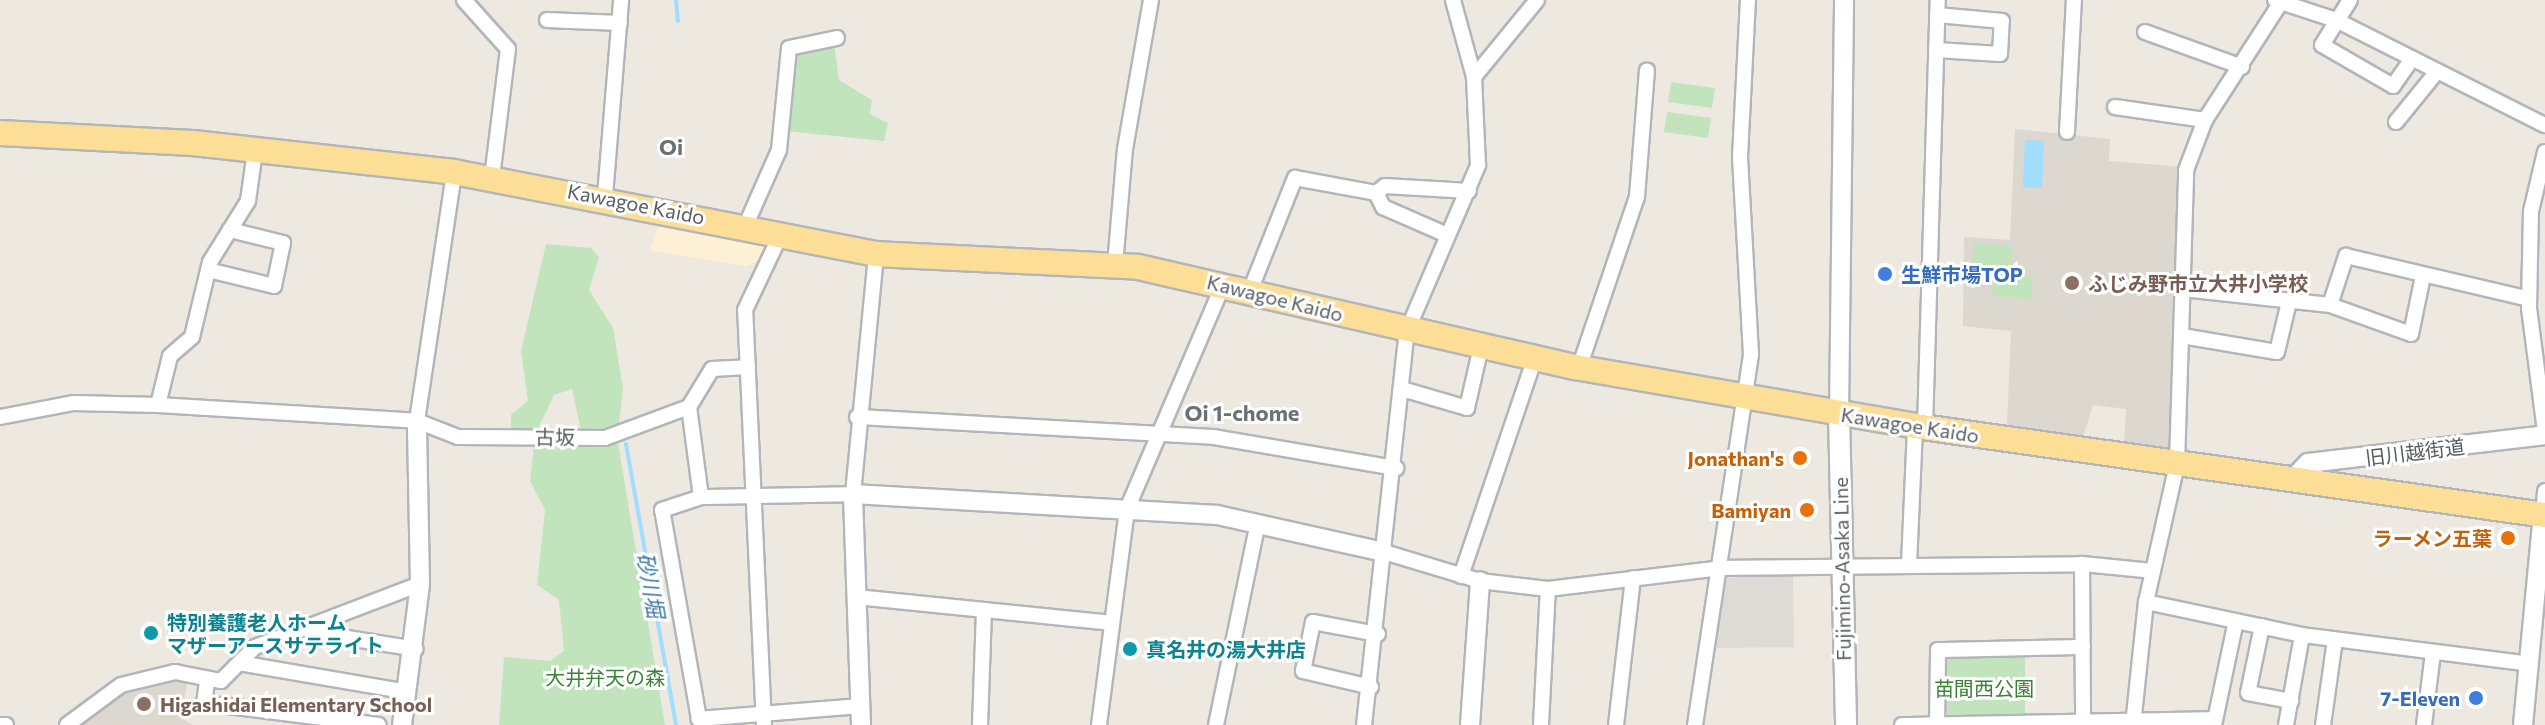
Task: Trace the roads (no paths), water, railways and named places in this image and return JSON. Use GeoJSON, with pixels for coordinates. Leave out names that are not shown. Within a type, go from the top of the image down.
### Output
{"type":"FeatureCollection","features":[{"type":"Feature","properties":{"kind":"highway","name":"Kawagoe Kaido"},"geometry":{"type":"LineString","coordinates":[[0,133],[255,151],[454,172],[605,196],[780,236],[876,254],[1115,265],[1250,291],[1534,360],[1839,414],[2177,464],[2544,507]]}},
{"type":"Feature","properties":{"kind":"main road","name":"Fujimino-Asaka Line"},"geometry":{"type":"LineString","coordinates":[[1839,414],[1846,725]]}},
{"type":"Feature","properties":{"kind":"street"},"geometry":{"type":"LineString","coordinates":[[464,0],[508,49],[492,178]]}},
{"type":"Feature","properties":{"kind":"street"},"geometry":{"type":"LineString","coordinates":[[605,196],[621,0]]}},
{"type":"Feature","properties":{"kind":"street"},"geometry":{"type":"LineString","coordinates":[[1115,265],[1125,149],[1151,0]]}},
{"type":"Feature","properties":{"kind":"street"},"geometry":{"type":"LineString","coordinates":[[1364,725],[1378,634],[1407,331],[1478,165],[1474,77],[1453,0]]}},
{"type":"Feature","properties":{"kind":"street"},"geometry":{"type":"LineString","coordinates":[[1474,77],[1537,0]]}},
{"type":"Feature","properties":{"kind":"street"},"geometry":{"type":"LineString","coordinates":[[1695,725],[1748,397],[1751,262],[1740,157],[1748,0]]}},
{"type":"Feature","properties":{"kind":"street"},"geometry":{"type":"LineString","coordinates":[[1839,414],[1844,0]]}},
{"type":"Feature","properties":{"kind":"street"},"geometry":{"type":"LineString","coordinates":[[2067,132],[2074,0]]}},
{"type":"Feature","properties":{"kind":"street"},"geometry":{"type":"LineString","coordinates":[[2350,0],[2322,45],[2393,86],[2411,60]]}},
{"type":"Feature","properties":{"kind":"street"},"geometry":{"type":"LineString","coordinates":[[2133,724],[2146,602],[2177,464],[2186,170],[2205,120],[2242,67],[2278,1],[2336,20],[2435,74],[2545,125]]}},
{"type":"Feature","properties":{"kind":"street"},"geometry":{"type":"LineString","coordinates":[[1909,565],[1920,427],[1936,50],[1938,8],[2002,21],[2000,54],[1936,50]]}},
{"type":"Feature","properties":{"kind":"street"},"geometry":{"type":"LineString","coordinates":[[547,20],[620,23]]}},
{"type":"Feature","properties":{"kind":"street"},"geometry":{"type":"LineString","coordinates":[[2145,32],[2242,67]]}},
{"type":"Feature","properties":{"kind":"street"},"geometry":{"type":"LineString","coordinates":[[745,227],[779,150],[789,48],[837,38]]}},
{"type":"Feature","properties":{"kind":"street"},"geometry":{"type":"LineString","coordinates":[[1579,368],[1637,197],[1647,70]]}},
{"type":"Feature","properties":{"kind":"street"},"geometry":{"type":"LineString","coordinates":[[2396,122],[2435,74]]}},
{"type":"Feature","properties":{"kind":"street"},"geometry":{"type":"LineString","coordinates":[[2115,107],[2205,120]]}},
{"type":"Feature","properties":{"kind":"street"},"geometry":{"type":"LineString","coordinates":[[158,405],[170,356],[192,337],[208,270],[248,201],[255,151]]}},
{"type":"Feature","properties":{"kind":"street"},"geometry":{"type":"LineString","coordinates":[[2545,152],[2531,211],[2529,299],[2545,433]]}},
{"type":"Feature","properties":{"kind":"street"},"geometry":{"type":"LineString","coordinates":[[402,725],[416,649],[420,584],[417,421],[454,172]]}},
{"type":"Feature","properties":{"kind":"street"},"geometry":{"type":"LineString","coordinates":[[1250,291],[1295,178],[1376,193],[1385,186],[1469,191]]}},
{"type":"Feature","properties":{"kind":"street"},"geometry":{"type":"LineString","coordinates":[[1376,193],[1383,207],[1447,235]]}},
{"type":"Feature","properties":{"kind":"street"},"geometry":{"type":"LineString","coordinates":[[208,270],[274,286],[283,243],[230,230]]}},
{"type":"Feature","properties":{"kind":"street"},"geometry":{"type":"LineString","coordinates":[[764,725],[745,310],[780,236]]}},
{"type":"Feature","properties":{"kind":"street"},"geometry":{"type":"LineString","coordinates":[[861,725],[853,494],[857,417],[876,254]]}},
{"type":"Feature","properties":{"kind":"street"},"geometry":{"type":"LineString","coordinates":[[2330,305],[2346,256],[2529,299]]}},
{"type":"Feature","properties":{"kind":"street"},"geometry":{"type":"LineString","coordinates":[[2183,289],[2288,306],[2330,305],[2411,334],[2423,276]]}},
{"type":"Feature","properties":{"kind":"street"},"geometry":{"type":"LineString","coordinates":[[1099,725],[1127,509],[1155,435],[1180,395],[1223,285]]}},
{"type":"Feature","properties":{"kind":"street"},"geometry":{"type":"LineString","coordinates":[[2182,336],[2277,352],[2288,306]]}},
{"type":"Feature","properties":{"kind":"street"},"geometry":{"type":"LineString","coordinates":[[1402,389],[1467,408],[1481,347]]}},
{"type":"Feature","properties":{"kind":"street"},"geometry":{"type":"LineString","coordinates":[[1461,576],[1534,360]]}},
{"type":"Feature","properties":{"kind":"street"},"geometry":{"type":"LineString","coordinates":[[701,497],[689,407],[712,369],[748,367]]}},
{"type":"Feature","properties":{"kind":"street","name":"古坂"},"geometry":{"type":"LineString","coordinates":[[0,417],[73,403],[158,405],[417,421],[458,437],[605,438],[689,407]]}},
{"type":"Feature","properties":{"kind":"street"},"geometry":{"type":"LineString","coordinates":[[857,417],[1280,445],[1396,468]]}},
{"type":"Feature","properties":{"kind":"street","name":"旧川越街道"},"geometry":{"type":"LineString","coordinates":[[2293,479],[2308,463],[2545,433]]}},
{"type":"Feature","properties":{"kind":"street"},"geometry":{"type":"LineString","coordinates":[[860,706],[763,709],[699,719],[662,510],[701,497],[755,494],[853,494],[1127,509],[1258,522],[1384,552],[1480,581],[1548,589],[1721,568],[2082,564],[2153,571]]}},
{"type":"Feature","properties":{"kind":"street"},"geometry":{"type":"LineString","coordinates":[[2523,725],[2538,665],[2544,507]]}},
{"type":"Feature","properties":{"kind":"street"},"geometry":{"type":"LineString","coordinates":[[1216,725],[1258,522]]}},
{"type":"Feature","properties":{"kind":"street"},"geometry":{"type":"LineString","coordinates":[[2082,564],[2083,722]]}},
{"type":"Feature","properties":{"kind":"street"},"geometry":{"type":"LineString","coordinates":[[1616,725],[1633,578]]}},
{"type":"Feature","properties":{"kind":"street"},"geometry":{"type":"LineString","coordinates":[[1470,725],[1480,581]]}},
{"type":"Feature","properties":{"kind":"street"},"geometry":{"type":"LineString","coordinates":[[67,725],[121,685],[175,672],[207,682],[221,681],[255,647],[303,631],[371,597],[420,584]]}},
{"type":"Feature","properties":{"kind":"street"},"geometry":{"type":"LineString","coordinates":[[1541,725],[1548,589]]}},
{"type":"Feature","properties":{"kind":"street"},"geometry":{"type":"LineString","coordinates":[[856,597],[1111,623]]}},
{"type":"Feature","properties":{"kind":"street"},"geometry":{"type":"LineString","coordinates":[[2146,602],[2302,635],[2538,665]]}},
{"type":"Feature","properties":{"kind":"street"},"geometry":{"type":"LineString","coordinates":[[980,725],[984,610]]}},
{"type":"Feature","properties":{"kind":"street"},"geometry":{"type":"LineString","coordinates":[[1902,725],[2214,722],[2236,621]]}},
{"type":"Feature","properties":{"kind":"street"},"geometry":{"type":"LineString","coordinates":[[1371,687],[1303,671],[1313,622],[1378,634]]}},
{"type":"Feature","properties":{"kind":"street"},"geometry":{"type":"LineString","coordinates":[[2262,626],[2248,693],[2291,701]]}},
{"type":"Feature","properties":{"kind":"street"},"geometry":{"type":"LineString","coordinates":[[303,631],[416,649]]}},
{"type":"Feature","properties":{"kind":"street"},"geometry":{"type":"LineString","coordinates":[[2286,725],[2302,635]]}},
{"type":"Feature","properties":{"kind":"street"},"geometry":{"type":"LineString","coordinates":[[2323,725],[2335,640]]}},
{"type":"Feature","properties":{"kind":"street"},"geometry":{"type":"LineString","coordinates":[[1937,725],[1938,650],[2083,647]]}},
{"type":"Feature","properties":{"kind":"street"},"geometry":{"type":"LineString","coordinates":[[2424,725],[2433,653]]}},
{"type":"Feature","properties":{"kind":"street"},"geometry":{"type":"LineString","coordinates":[[239,663],[408,692]]}},
{"type":"Feature","properties":{"kind":"street"},"geometry":{"type":"LineString","coordinates":[[207,682],[204,703],[379,725]]}},
{"type":"Feature","properties":{"kind":"street"},"geometry":{"type":"LineString","coordinates":[[0,725],[6,725]]}},
{"type":"Feature","properties":{"kind":"water"},"geometry":{"type":"Polygon","coordinates":[[[2025,140],[2044,141],[2042,188],[2023,187],[2025,140]]]}},
{"type":"Feature","properties":{"kind":"waterway","name":"砂川堀"},"geometry":{"type":"LineString","coordinates":[[676,0],[678,21]]}},
{"type":"Feature","properties":{"kind":"waterway","name":"砂川堀"},"geometry":{"type":"LineString","coordinates":[[626,444],[676,725]]}},
{"type":"Feature","properties":{"kind":"place","name":"生鮮市場TOP"},"geometry":{"type":"Point","coordinates":[1885,274]}},
{"type":"Feature","properties":{"kind":"place","name":"ふじみ野市立大井小学校"},"geometry":{"type":"Point","coordinates":[2072,283]}},
{"type":"Feature","properties":{"kind":"place","name":"Jonathan's"},"geometry":{"type":"Point","coordinates":[1800,458]}},
{"type":"Feature","properties":{"kind":"place","name":"Bamiyan"},"geometry":{"type":"Point","coordinates":[1807,510]}},
{"type":"Feature","properties":{"kind":"place","name":"ラーメン五葉"},"geometry":{"type":"Point","coordinates":[2508,538]}},
{"type":"Feature","properties":{"kind":"place","name":"特別養護老人ホーム マザーアースサテライト"},"geometry":{"type":"Point","coordinates":[151,633]}},
{"type":"Feature","properties":{"kind":"place","name":"真名井の湯大井店"},"geometry":{"type":"Point","coordinates":[1130,649]}},
{"type":"Feature","properties":{"kind":"place","name":"7-Eleven"},"geometry":{"type":"Point","coordinates":[2476,698]}},
{"type":"Feature","properties":{"kind":"place","name":"Higashidai Elementary School"},"geometry":{"type":"Point","coordinates":[144,704]}},
{"type":"Feature","properties":{"kind":"district","name":"Oi"},"geometry":{"type":"Point","coordinates":[671,147]}},
{"type":"Feature","properties":{"kind":"district","name":"Oi 1-chome"},"geometry":{"type":"Point","coordinates":[1242,413]}},
{"type":"Feature","properties":{"kind":"park label","name":"大井弁天の森"},"geometry":{"type":"Point","coordinates":[605,677]}},
{"type":"Feature","properties":{"kind":"park label","name":"苗間西公園"},"geometry":{"type":"Point","coordinates":[1984,688]}}]}
